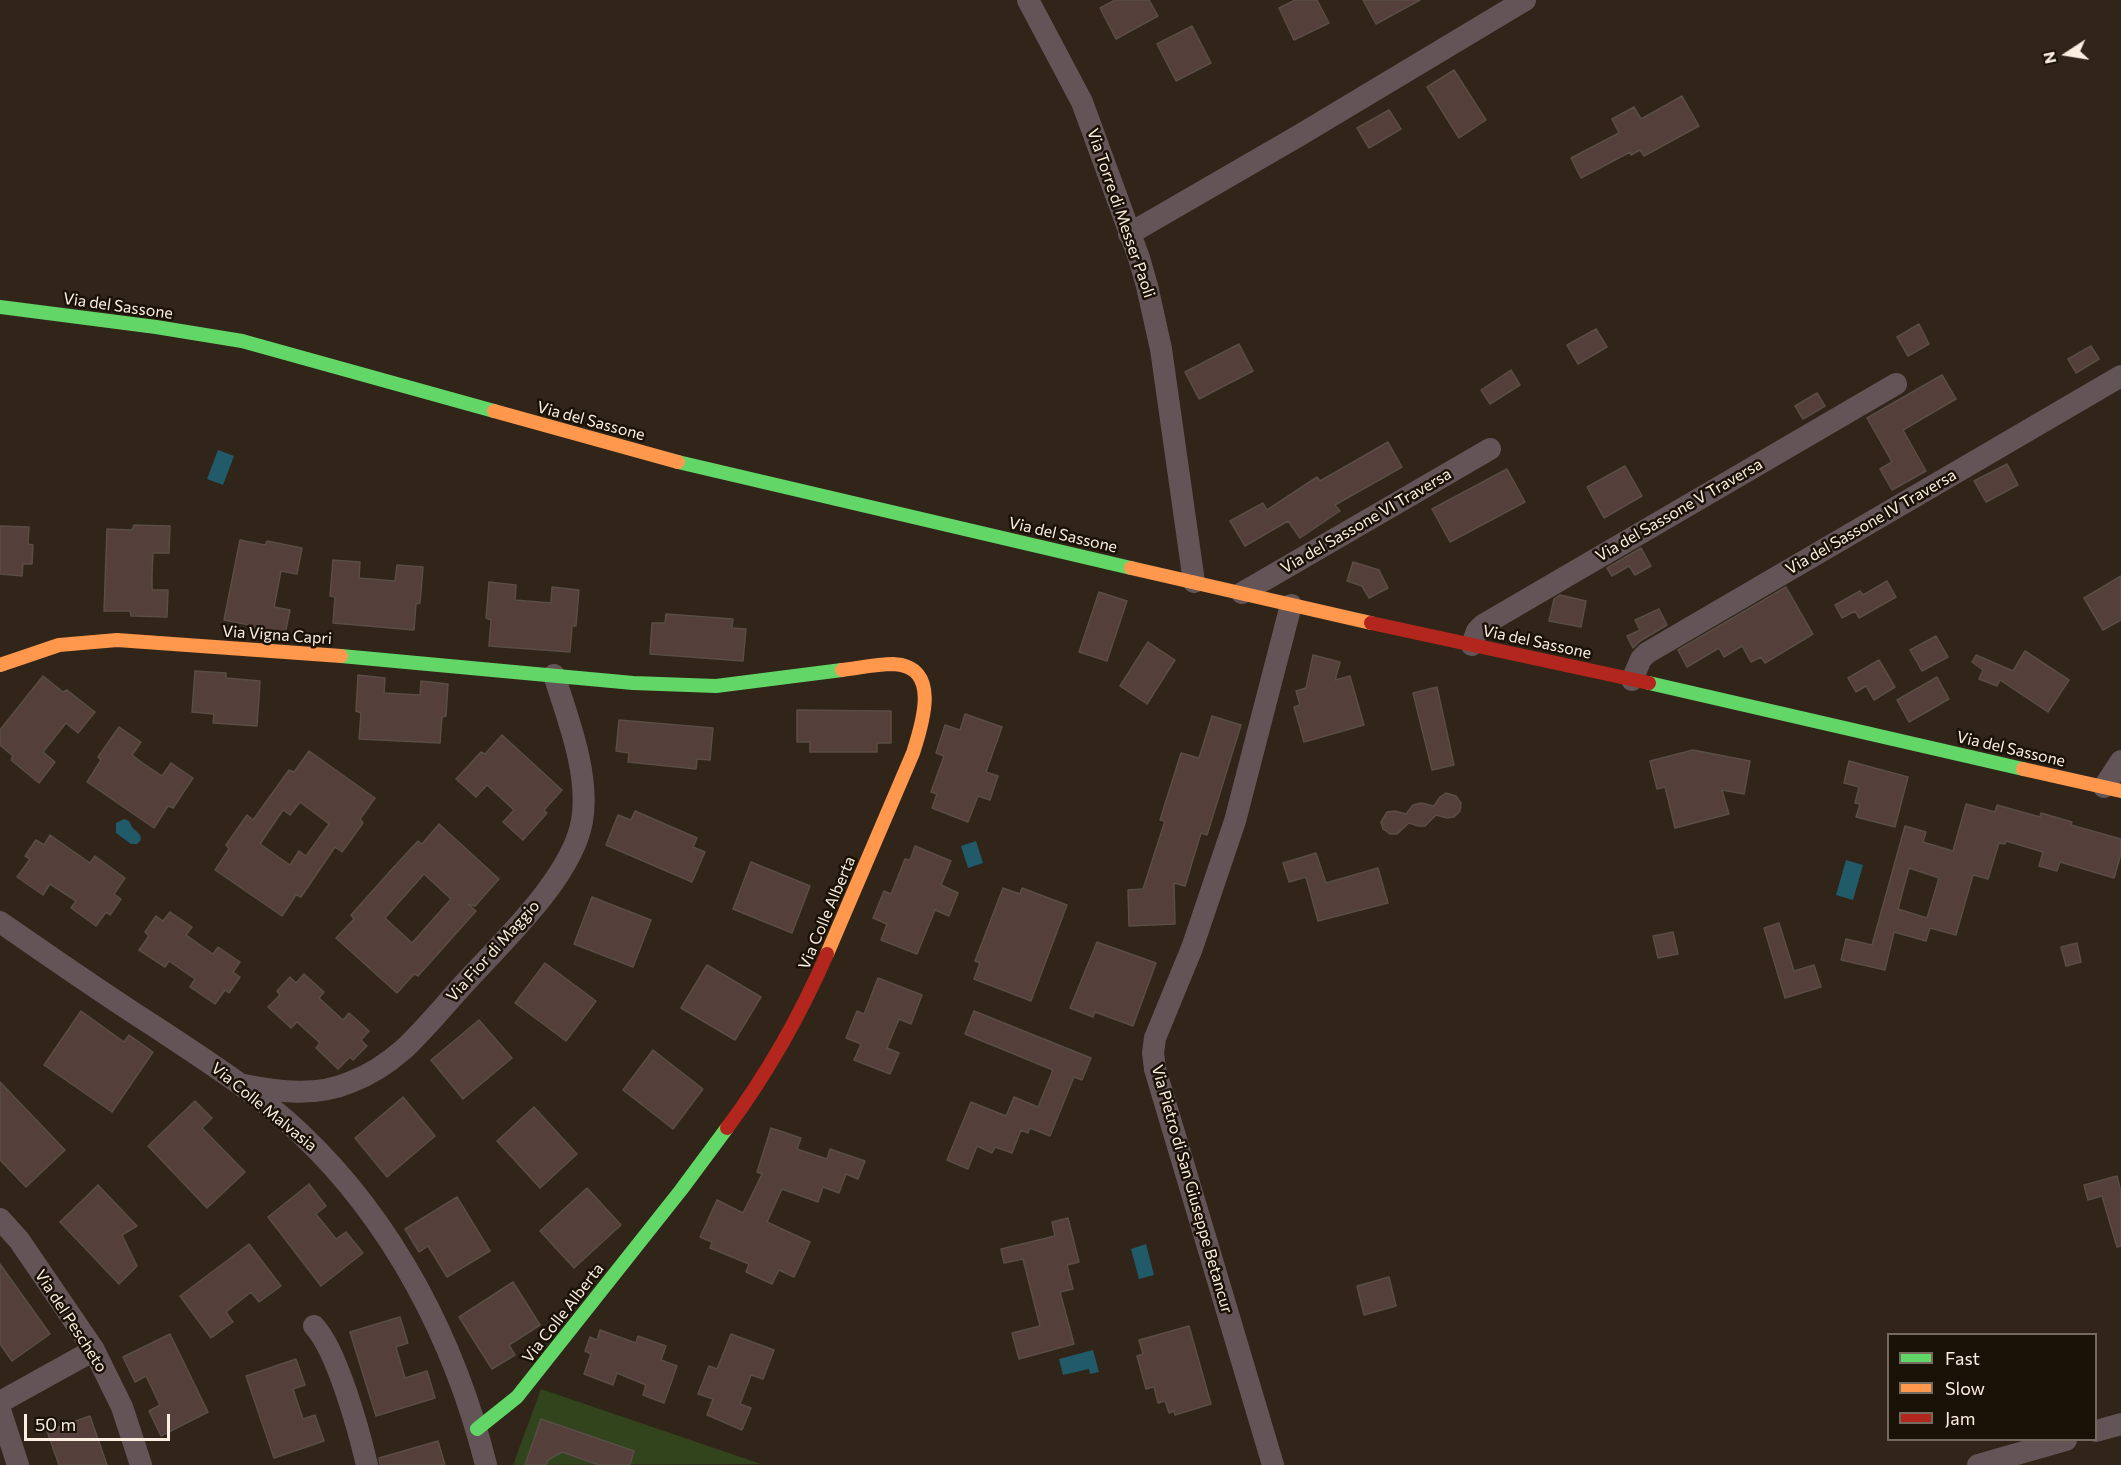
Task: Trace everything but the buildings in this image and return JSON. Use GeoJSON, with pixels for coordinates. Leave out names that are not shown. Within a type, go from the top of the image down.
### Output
{"type":"FeatureCollection","features":[{"type":"Feature","properties":{"kind":"main road","name":"Via del Sassone"},"geometry":{"type":"LineString","coordinates":[[0,307],[242,341],[712,471],[1291,605],[2112,789]]}},
{"type":"Feature","properties":{"kind":"main road","name":"Via Vigna Capri"},"geometry":{"type":"LineString","coordinates":[[0,665],[59,645],[117,640],[357,657],[554,675]]}},
{"type":"Feature","properties":{"kind":"main road","name":"Via Colle Alberta"},"geometry":{"type":"LineString","coordinates":[[477,1429],[517,1397],[681,1190],[777,1054],[811,992],[869,859],[913,753],[922,725],[926,701],[921,679],[917,674],[908,666],[894,664],[716,686],[633,683],[554,675]]}},
{"type":"Feature","properties":{"kind":"street","name":"Via Torre di Messer Paoli"},"geometry":{"type":"LineString","coordinates":[[1028,0],[1082,102],[1147,286],[1161,349],[1194,582]]}},
{"type":"Feature","properties":{"kind":"street"},"geometry":{"type":"LineString","coordinates":[[1129,234],[1525,0]]}},
{"type":"Feature","properties":{"kind":"street","name":"Via del Sassone IV Traversa"},"geometry":{"type":"LineString","coordinates":[[1632,680],[1641,659],[1647,653],[2121,376]]}},
{"type":"Feature","properties":{"kind":"street","name":"Via del Sassone V Traversa"},"geometry":{"type":"LineString","coordinates":[[1472,645],[1477,631],[1483,625],[1896,384]]}},
{"type":"Feature","properties":{"kind":"street","name":"Via del Sassone VI Traversa"},"geometry":{"type":"LineString","coordinates":[[1242,593],[1490,449]]}},
{"type":"Feature","properties":{"kind":"street","name":"Via Pietro di San Giuseppe Betancur"},"geometry":{"type":"LineString","coordinates":[[1273,1465],[1155,1069],[1153,1053],[1155,1038],[1192,948],[1238,811],[1291,605]]}},
{"type":"Feature","properties":{"kind":"street","name":"Via Fior di Maggio"},"geometry":{"type":"LineString","coordinates":[[239,1084],[273,1091],[306,1093],[351,1082],[378,1069],[404,1049],[524,919],[564,868],[578,837],[584,801],[575,746],[554,675]]}},
{"type":"Feature","properties":{"kind":"street"},"geometry":{"type":"LineString","coordinates":[[2112,789],[2121,761]]}},
{"type":"Feature","properties":{"kind":"street","name":"Via Colle Malvasia"},"geometry":{"type":"LineString","coordinates":[[0,922],[204,1058],[291,1126],[320,1153],[370,1213],[400,1256],[419,1289],[440,1334],[477,1429],[486,1465]]}},
{"type":"Feature","properties":{"kind":"street","name":"Via del Pescheto"},"geometry":{"type":"LineString","coordinates":[[0,1219],[19,1240],[94,1350],[122,1407],[141,1465]]}},
{"type":"Feature","properties":{"kind":"street"},"geometry":{"type":"LineString","coordinates":[[314,1326],[323,1336],[336,1367],[367,1465]]}},
{"type":"Feature","properties":{"kind":"street"},"geometry":{"type":"LineString","coordinates":[[0,1402],[94,1350]]}},
{"type":"Feature","properties":{"kind":"street"},"geometry":{"type":"LineString","coordinates":[[0,1410],[18,1465]]}},
{"type":"Feature","properties":{"kind":"street"},"geometry":{"type":"LineString","coordinates":[[2097,1431],[2121,1424]]}},
{"type":"Feature","properties":{"kind":"street"},"geometry":{"type":"LineString","coordinates":[[1978,1465],[2040,1456],[2064,1441]]}},
{"type":"Feature","properties":{"kind":"green space"},"geometry":{"type":"Polygon","coordinates":[[[541,1389],[761,1464],[513,1465],[541,1389]]]}},
{"type":"Feature","properties":{"kind":"water"},"geometry":{"type":"Polygon","coordinates":[[[218,450],[234,456],[223,485],[207,479],[218,450]]]}},
{"type":"Feature","properties":{"kind":"water"},"geometry":{"type":"Polygon","coordinates":[[[124,819],[129,821],[140,835],[141,840],[137,844],[131,844],[116,833],[116,823],[124,819]]]}},
{"type":"Feature","properties":{"kind":"water"},"geometry":{"type":"Polygon","coordinates":[[[976,841],[983,863],[968,868],[961,846],[976,841]]]}},
{"type":"Feature","properties":{"kind":"water"},"geometry":{"type":"Polygon","coordinates":[[[1846,860],[1863,865],[1853,900],[1836,895],[1846,860]]]}},
{"type":"Feature","properties":{"kind":"water"},"geometry":{"type":"Polygon","coordinates":[[[1146,1244],[1154,1275],[1139,1279],[1131,1249],[1146,1244]]]}},
{"type":"Feature","properties":{"kind":"water"},"geometry":{"type":"Polygon","coordinates":[[[1093,1350],[1099,1372],[1090,1374],[1089,1369],[1063,1375],[1059,1359],[1093,1350]]]}},
{"type":"Feature","properties":{"kind":"traffic: fast"},"geometry":{"type":"LineString","coordinates":[[0,307],[156,327],[242,341],[494,411]]}},
{"type":"Feature","properties":{"kind":"traffic: fast"},"geometry":{"type":"LineString","coordinates":[[678,462],[1131,568]]}},
{"type":"Feature","properties":{"kind":"traffic: fast"},"geometry":{"type":"LineString","coordinates":[[341,656],[633,683],[716,686],[842,670]]}},
{"type":"Feature","properties":{"kind":"traffic: fast"},"geometry":{"type":"LineString","coordinates":[[1649,683],[2023,769]]}},
{"type":"Feature","properties":{"kind":"traffic: fast"},"geometry":{"type":"LineString","coordinates":[[477,1429],[517,1397],[681,1190],[727,1128]]}},
{"type":"Feature","properties":{"kind":"traffic: slow"},"geometry":{"type":"LineString","coordinates":[[494,411],[678,462]]}},
{"type":"Feature","properties":{"kind":"traffic: slow"},"geometry":{"type":"LineString","coordinates":[[1131,568],[1371,623]]}},
{"type":"Feature","properties":{"kind":"traffic: slow"},"geometry":{"type":"LineString","coordinates":[[0,665],[59,645],[117,640],[341,656]]}},
{"type":"Feature","properties":{"kind":"traffic: slow"},"geometry":{"type":"LineString","coordinates":[[827,954],[913,753],[921,728],[925,699],[918,675],[908,667],[887,664],[842,670]]}},
{"type":"Feature","properties":{"kind":"traffic: slow"},"geometry":{"type":"LineString","coordinates":[[2023,769],[2121,791]]}},
{"type":"Feature","properties":{"kind":"traffic: jam"},"geometry":{"type":"LineString","coordinates":[[1371,623],[1649,683]]}},
{"type":"Feature","properties":{"kind":"traffic: jam"},"geometry":{"type":"LineString","coordinates":[[727,1128],[756,1087],[782,1044],[827,954]]}}]}
